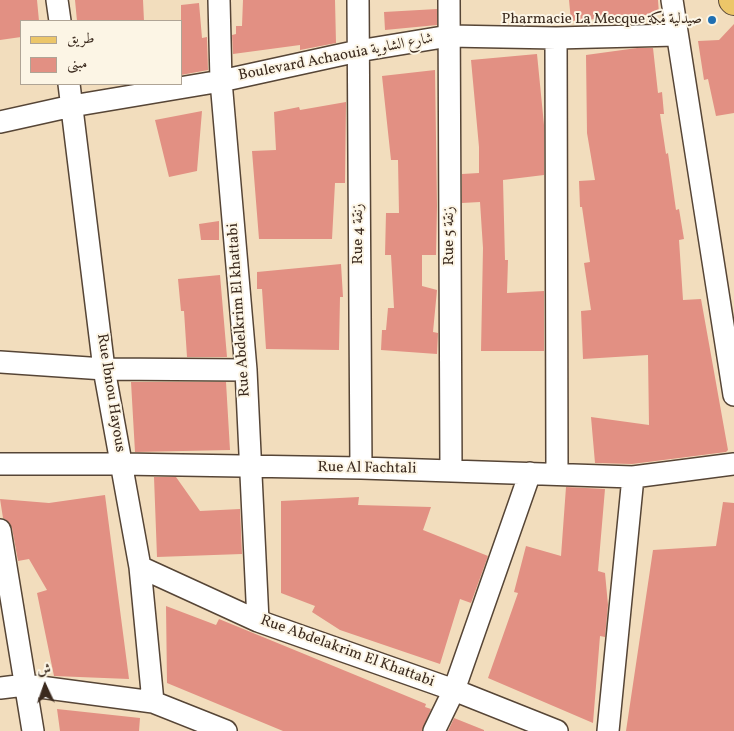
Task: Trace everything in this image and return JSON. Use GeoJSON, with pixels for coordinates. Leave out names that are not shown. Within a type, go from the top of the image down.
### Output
{"type":"FeatureCollection","features":[{"type":"Feature","properties":{"kind":"street"},"geometry":{"type":"LineString","coordinates":[[56,0],[60,20]]}},
{"type":"Feature","properties":{"kind":"street","name":"Rue Abdelkrim El khattabi"},"geometry":{"type":"LineString","coordinates":[[219,0],[221,81],[246,370],[258,620]]}},
{"type":"Feature","properties":{"kind":"street","name":"Rue 4 زنقة"},"geometry":{"type":"LineString","coordinates":[[358,0],[361,468]]}},
{"type":"Feature","properties":{"kind":"street","name":"Rue 5 زنقة"},"geometry":{"type":"LineString","coordinates":[[449,0],[451,471]]}},
{"type":"Feature","properties":{"kind":"street"},"geometry":{"type":"LineString","coordinates":[[672,0],[734,395]]}},
{"type":"Feature","properties":{"kind":"street","name":"Boulevard Achaouia شارع الشاوية"},"geometry":{"type":"LineString","coordinates":[[0,122],[72,106],[221,81],[358,50],[449,36],[556,38],[676,35]]}},
{"type":"Feature","properties":{"kind":"street"},"geometry":{"type":"LineString","coordinates":[[556,38],[557,473]]}},
{"type":"Feature","properties":{"kind":"street","name":"Rue Ibnou Hayous"},"geometry":{"type":"LineString","coordinates":[[69,85],[104,369],[140,567],[153,702]]}},
{"type":"Feature","properties":{"kind":"street"},"geometry":{"type":"LineString","coordinates":[[0,362],[104,369],[246,370]]}},
{"type":"Feature","properties":{"kind":"street","name":"Rue Al Fachtali"},"geometry":{"type":"LineString","coordinates":[[0,464],[361,468],[633,477],[734,464]]}},
{"type":"Feature","properties":{"kind":"street"},"geometry":{"type":"LineString","coordinates":[[434,731],[454,690],[530,473]]}},
{"type":"Feature","properties":{"kind":"street"},"geometry":{"type":"LineString","coordinates":[[608,731],[633,477]]}},
{"type":"Feature","properties":{"kind":"street"},"geometry":{"type":"LineString","coordinates":[[0,530],[7,621],[26,685],[33,731]]}},
{"type":"Feature","properties":{"kind":"street","name":"Rue Abdelakrim El Khattabi"},"geometry":{"type":"LineString","coordinates":[[140,567],[258,620],[454,690],[557,731]]}},
{"type":"Feature","properties":{"kind":"street"},"geometry":{"type":"LineString","coordinates":[[0,688],[26,685],[153,702],[226,731]]}},
{"type":"Feature","properties":{"kind":"building"},"geometry":{"type":"Polygon","coordinates":[[[0,0],[37,0],[39,20],[20,20],[20,37],[0,40],[0,0]]]}},
{"type":"Feature","properties":{"kind":"building"},"geometry":{"type":"Polygon","coordinates":[[[75,0],[143,0],[144,20],[77,20],[75,0]]]}},
{"type":"Feature","properties":{"kind":"building"},"geometry":{"type":"Polygon","coordinates":[[[243,0],[335,0],[336,43],[300,50],[300,45],[233,54],[232,35],[236,34],[236,26],[242,26],[243,0]]]}},
{"type":"Feature","properties":{"kind":"building"},"geometry":{"type":"Polygon","coordinates":[[[569,0],[658,0],[659,14],[571,21],[569,0]]]}},
{"type":"Feature","properties":{"kind":"building"},"geometry":{"type":"Polygon","coordinates":[[[199,3],[202,38],[207,37],[208,70],[182,75],[181,5],[199,3]]]}},
{"type":"Feature","properties":{"kind":"building"},"geometry":{"type":"Polygon","coordinates":[[[437,9],[437,25],[385,30],[384,12],[437,9]]]}},
{"type":"Feature","properties":{"kind":"building"},"geometry":{"type":"Polygon","coordinates":[[[734,24],[734,113],[716,116],[708,79],[704,80],[698,41],[719,40],[734,24]]]}},
{"type":"Feature","properties":{"kind":"building"},"geometry":{"type":"Polygon","coordinates":[[[637,48],[653,48],[658,93],[662,92],[664,114],[660,114],[666,154],[668,153],[676,210],[679,209],[684,239],[679,240],[683,300],[701,299],[728,450],[726,452],[632,464],[595,463],[591,417],[649,425],[648,355],[583,359],[581,311],[591,310],[584,263],[590,262],[582,207],[580,207],[579,181],[595,180],[587,133],[586,55],[637,48]]]}},
{"type":"Feature","properties":{"kind":"building"},"geometry":{"type":"Polygon","coordinates":[[[537,54],[544,125],[544,175],[503,180],[505,260],[508,260],[507,293],[544,291],[544,351],[481,351],[483,248],[480,202],[462,203],[462,174],[479,173],[479,147],[471,60],[537,54]]]}},
{"type":"Feature","properties":{"kind":"building"},"geometry":{"type":"Polygon","coordinates":[[[435,70],[436,255],[422,255],[422,286],[437,290],[433,332],[438,333],[437,354],[381,350],[382,330],[386,330],[388,308],[394,308],[391,255],[385,255],[386,213],[399,213],[398,160],[391,160],[382,76],[435,70]]]}},
{"type":"Feature","properties":{"kind":"building"},"geometry":{"type":"Polygon","coordinates":[[[346,102],[345,183],[335,183],[332,239],[259,239],[252,151],[276,150],[274,112],[299,107],[300,110],[346,102]]]}},
{"type":"Feature","properties":{"kind":"building"},"geometry":{"type":"Polygon","coordinates":[[[202,111],[197,171],[169,177],[155,120],[202,111]]]}},
{"type":"Feature","properties":{"kind":"building"},"geometry":{"type":"Polygon","coordinates":[[[219,221],[219,240],[201,240],[199,224],[219,221]]]}},
{"type":"Feature","properties":{"kind":"building"},"geometry":{"type":"Polygon","coordinates":[[[341,264],[343,297],[340,297],[339,350],[266,349],[262,289],[257,289],[257,272],[341,264]]]}},
{"type":"Feature","properties":{"kind":"building"},"geometry":{"type":"Polygon","coordinates":[[[220,275],[227,357],[187,357],[184,311],[181,311],[178,279],[220,275]]]}},
{"type":"Feature","properties":{"kind":"building"},"geometry":{"type":"Polygon","coordinates":[[[131,382],[226,382],[230,450],[135,452],[131,382]]]}},
{"type":"Feature","properties":{"kind":"building"},"geometry":{"type":"Polygon","coordinates":[[[154,477],[176,477],[200,511],[240,509],[242,554],[157,557],[154,477]]]}},
{"type":"Feature","properties":{"kind":"building"},"geometry":{"type":"Polygon","coordinates":[[[566,487],[605,489],[598,571],[605,573],[608,605],[605,637],[600,636],[593,723],[488,678],[518,593],[514,592],[526,546],[561,556],[566,487]]]}},
{"type":"Feature","properties":{"kind":"building"},"geometry":{"type":"Polygon","coordinates":[[[105,495],[129,679],[54,676],[37,593],[47,590],[29,559],[18,561],[12,528],[9,522],[3,518],[0,499],[49,503],[105,495]]]}},
{"type":"Feature","properties":{"kind":"building"},"geometry":{"type":"Polygon","coordinates":[[[359,497],[358,505],[431,507],[423,530],[488,556],[471,603],[460,599],[440,664],[340,630],[312,612],[315,606],[281,593],[281,501],[359,497]]]}},
{"type":"Feature","properties":{"kind":"building"},"geometry":{"type":"Polygon","coordinates":[[[723,502],[734,503],[734,731],[626,731],[653,550],[716,546],[723,502]]]}},
{"type":"Feature","properties":{"kind":"building"},"geometry":{"type":"Polygon","coordinates":[[[166,606],[216,625],[219,619],[426,704],[425,707],[431,709],[422,731],[283,731],[167,683],[166,606]]]}},
{"type":"Feature","properties":{"kind":"building"},"geometry":{"type":"Polygon","coordinates":[[[57,709],[140,718],[139,731],[60,731],[57,709]]]}},
{"type":"Feature","properties":{"kind":"building"},"geometry":{"type":"Polygon","coordinates":[[[454,718],[484,730],[484,731],[448,731],[454,718]]]}},
{"type":"Feature","properties":{"kind":"place","name":"Pharmacie La Mecque صيدلية مكة"},"geometry":{"type":"Point","coordinates":[712,20]}}]}
